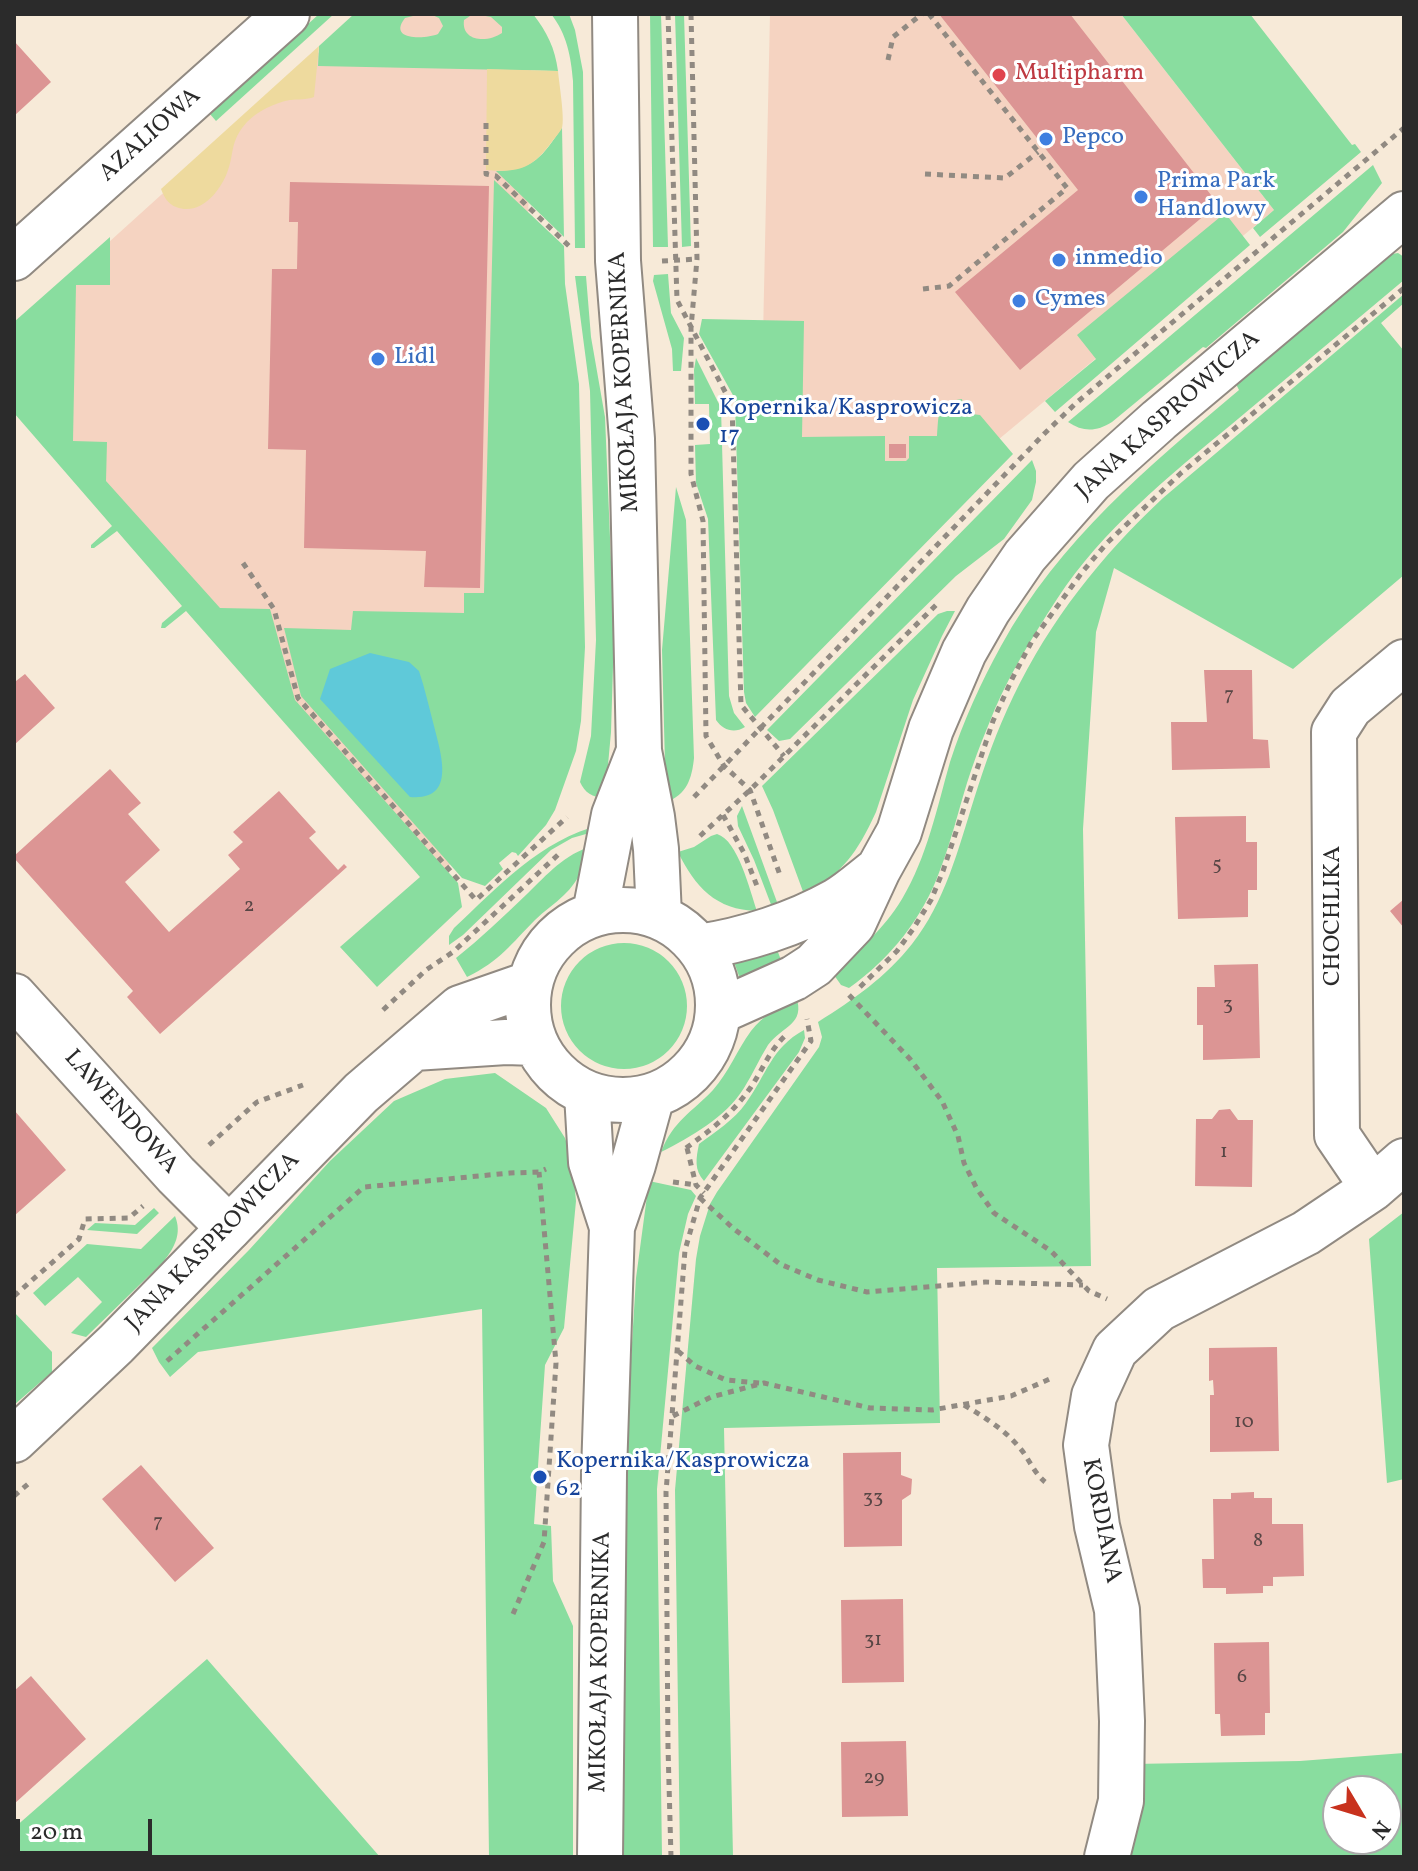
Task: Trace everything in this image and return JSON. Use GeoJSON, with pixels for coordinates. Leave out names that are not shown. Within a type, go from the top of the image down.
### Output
{"type":"FeatureCollection","features":[{"type":"Feature","properties":{"kind":"street","name":"AZALIOWA"},"geometry":{"type":"LineString","coordinates":[[14,258],[287,14]]}},
{"type":"Feature","properties":{"kind":"street","name":"MIKOŁAJA KOPERNIKA"},"geometry":{"type":"LineString","coordinates":[[595,913],[633,816],[639,751],[632,439],[618,261],[615,14]]}},
{"type":"Feature","properties":{"kind":"street","name":"JANA KASPROWICZA"},"geometry":{"type":"LineString","coordinates":[[718,1012],[794,978],[814,965],[853,924],[899,832],[931,729],[964,652],[1025,556],[1091,481],[1404,214]]}},
{"type":"Feature","properties":{"kind":"street","name":"CHOCHLIKA"},"geometry":{"type":"LineString","coordinates":[[1388,1174],[1337,1135],[1334,732],[1350,707],[1404,662]]}},
{"type":"Feature","properties":{"kind":"street","name":"MIKOŁAJA KOPERNIKA"},"geometry":{"type":"LineString","coordinates":[[633,816],[656,849],[659,916]]}},
{"type":"Feature","properties":{"kind":"street","name":"JANA KASPROWICZA"},"geometry":{"type":"LineString","coordinates":[[699,947],[725,943],[796,919],[836,900],[878,870]]}},
{"type":"Feature","properties":{"kind":"street"},"geometry":{"type":"LineString","coordinates":[[627,909],[659,916],[681,928],[699,947],[715,978],[718,1012],[712,1040],[698,1064],[677,1084],[652,1096],[620,1101],[587,1094],[565,1081],[547,1064],[535,1043],[527,1014],[529,984],[542,953],[564,929],[595,913],[627,909]]}},
{"type":"Feature","properties":{"kind":"street","name":"JANA KASPROWICZA"},"geometry":{"type":"LineString","coordinates":[[14,1440],[116,1344],[361,1093],[460,1008],[529,984]]}},
{"type":"Feature","properties":{"kind":"street","name":"LAWENDOWA"},"geometry":{"type":"LineString","coordinates":[[14,996],[176,1175],[229,1228]]}},
{"type":"Feature","properties":{"kind":"street"},"geometry":{"type":"LineString","coordinates":[[414,1048],[535,1043]]}},
{"type":"Feature","properties":{"kind":"street","name":"MIKOŁAJA KOPERNIKA"},"geometry":{"type":"LineString","coordinates":[[587,1094],[591,1162],[612,1227]]}},
{"type":"Feature","properties":{"kind":"street","name":"MIKOŁAJA KOPERNIKA"},"geometry":{"type":"LineString","coordinates":[[600,1857],[604,1473],[612,1227],[652,1096]]}},
{"type":"Feature","properties":{"kind":"street","name":"KORDIANA"},"geometry":{"type":"LineString","coordinates":[[1107,1857],[1121,1801],[1122,1721],[1117,1610],[1097,1526],[1086,1445],[1094,1396],[1115,1350],[1159,1309],[1306,1233],[1388,1174]]}},
{"type":"Feature","properties":{"kind":"path"},"geometry":{"type":"LineString","coordinates":[[668,14],[677,300],[732,405],[741,705],[784,756]]}},
{"type":"Feature","properties":{"kind":"path"},"geometry":{"type":"LineString","coordinates":[[691,14],[697,259],[691,328],[691,474],[703,521],[706,736],[724,766],[750,790],[796,919]]}},
{"type":"Feature","properties":{"kind":"path"},"geometry":{"type":"LineString","coordinates":[[888,60],[893,37],[922,14]]}},
{"type":"Feature","properties":{"kind":"path"},"geometry":{"type":"LineString","coordinates":[[923,289],[949,286],[1067,188],[929,14]]}},
{"type":"Feature","properties":{"kind":"path"},"geometry":{"type":"LineString","coordinates":[[486,123],[486,174],[496,176],[569,246]]}},
{"type":"Feature","properties":{"kind":"path"},"geometry":{"type":"LineString","coordinates":[[243,563],[274,609],[298,698],[476,900],[570,814],[675,818],[1075,404],[1404,128]]}},
{"type":"Feature","properties":{"kind":"path"},"geometry":{"type":"LineString","coordinates":[[925,174],[1005,178],[1038,152]]}},
{"type":"Feature","properties":{"kind":"path"},"geometry":{"type":"LineString","coordinates":[[677,1154],[734,1110],[784,1036],[834,1006],[884,966],[913,929],[931,900],[943,871],[993,721],[1012,679],[1032,641],[1083,571],[1107,543],[1181,473],[1404,288]]}},
{"type":"Feature","properties":{"kind":"path"},"geometry":{"type":"LineString","coordinates":[[723,815],[944,597]]}},
{"type":"Feature","properties":{"kind":"path"},"geometry":{"type":"LineString","coordinates":[[814,965],[834,1006]]}},
{"type":"Feature","properties":{"kind":"path"},"geometry":{"type":"LineString","coordinates":[[849,995],[910,1059],[942,1101],[958,1136],[964,1163],[994,1213],[1051,1251],[1089,1291],[1118,1304],[1159,1309]]}},
{"type":"Feature","properties":{"kind":"path"},"geometry":{"type":"LineString","coordinates":[[671,1857],[666,1492],[685,1250],[702,1196],[811,1041]]}},
{"type":"Feature","properties":{"kind":"path"},"geometry":{"type":"LineString","coordinates":[[686,1147],[702,1196],[734,1229],[780,1264],[818,1280],[867,1292],[985,1282],[1084,1285]]}},
{"type":"Feature","properties":{"kind":"path"},"geometry":{"type":"LineString","coordinates":[[166,1362],[364,1187],[539,1172],[551,1166]]}},
{"type":"Feature","properties":{"kind":"path"},"geometry":{"type":"LineString","coordinates":[[513,1614],[544,1542],[556,1363],[539,1172]]}},
{"type":"Feature","properties":{"kind":"path"},"geometry":{"type":"LineString","coordinates":[[14,1296],[79,1239]]}},
{"type":"Feature","properties":{"kind":"path"},"geometry":{"type":"LineString","coordinates":[[678,1351],[695,1366],[726,1380],[764,1383],[870,1408],[932,1410],[1011,1396],[1115,1350]]}},
{"type":"Feature","properties":{"kind":"path"},"geometry":{"type":"LineString","coordinates":[[673,1416],[711,1397],[764,1383]]}},
{"type":"Feature","properties":{"kind":"path"},"geometry":{"type":"LineString","coordinates":[[963,1404],[993,1422],[1020,1448],[1037,1476],[1097,1526]]}},
{"type":"Feature","properties":{"kind":"path"},"geometry":{"type":"LineString","coordinates":[[14,1496],[37,1476]]}},
{"type":"Feature","properties":{"kind":"shaded area","name":"Lidl"},"geometry":{"type":"Polygon","coordinates":[[[361,14],[532,14],[517,805],[442,872],[14,383],[14,328],[361,14]]]}},
{"type":"Feature","properties":{"kind":"shaded area","name":"Prima Park Handlowy"},"geometry":{"type":"Polygon","coordinates":[[[770,14],[1121,14],[1274,210],[813,594],[758,566],[770,14]]]}},
{"type":"Feature","properties":{"kind":"green space"},"geometry":{"type":"Polygon","coordinates":[[[319,14],[334,14],[216,121],[210,114],[319,14]]]}},
{"type":"Feature","properties":{"kind":"green space"},"geometry":{"type":"Polygon","coordinates":[[[354,14],[421,14],[405,18],[401,31],[410,36],[425,37],[438,34],[443,26],[439,18],[430,14],[473,14],[464,20],[464,27],[471,36],[483,39],[502,33],[502,27],[491,17],[475,14],[533,14],[550,41],[558,71],[318,66],[319,46],[354,14]]]}},
{"type":"Feature","properties":{"kind":"green space"},"geometry":{"type":"Polygon","coordinates":[[[551,14],[569,14],[583,72],[585,248],[575,248],[571,63],[564,38],[551,14]]]}},
{"type":"Feature","properties":{"kind":"green space"},"geometry":{"type":"Polygon","coordinates":[[[650,14],[661,14],[668,247],[653,247],[650,14]]]}},
{"type":"Feature","properties":{"kind":"green space"},"geometry":{"type":"Polygon","coordinates":[[[675,14],[684,14],[691,246],[682,247],[675,14]]]}},
{"type":"Feature","properties":{"kind":"green space"},"geometry":{"type":"Polygon","coordinates":[[[1121,14],[1250,14],[1352,145],[1355,144],[1361,152],[1260,237],[1253,228],[1274,210],[1121,14]]]}},
{"type":"Feature","properties":{"kind":"green space"},"geometry":{"type":"Polygon","coordinates":[[[562,127],[564,237],[496,171],[520,168],[536,160],[562,127]]]}},
{"type":"Feature","properties":{"kind":"green space"},"geometry":{"type":"Polygon","coordinates":[[[1373,165],[1382,183],[1343,232],[1206,348],[1203,347],[1112,422],[1090,430],[1068,422],[1373,165]]]}},
{"type":"Feature","properties":{"kind":"green space"},"geometry":{"type":"Polygon","coordinates":[[[494,180],[564,246],[565,284],[579,384],[585,647],[576,751],[555,810],[518,856],[512,852],[499,863],[503,869],[485,886],[462,878],[301,696],[284,628],[351,630],[353,611],[464,613],[464,593],[484,593],[494,180]]]}},
{"type":"Feature","properties":{"kind":"green space"},"geometry":{"type":"Polygon","coordinates":[[[1225,213],[1250,245],[1055,412],[1045,401],[1096,359],[1077,335],[1225,213]]]}},
{"type":"Feature","properties":{"kind":"green space"},"geometry":{"type":"Polygon","coordinates":[[[110,237],[110,285],[76,285],[73,441],[107,442],[106,481],[220,608],[270,609],[295,700],[458,883],[462,907],[377,987],[340,947],[420,877],[186,611],[161,628],[162,623],[182,606],[117,531],[91,548],[112,526],[14,413],[14,322],[110,237]]]}},
{"type":"Feature","properties":{"kind":"green space"},"geometry":{"type":"Polygon","coordinates":[[[1398,253],[1404,257],[1404,280],[1161,484],[1094,550],[1075,574],[1028,645],[995,709],[972,769],[944,859],[915,921],[891,951],[864,977],[849,988],[841,985],[834,975],[887,921],[911,883],[973,702],[1001,646],[1050,572],[1078,538],[1139,476],[1239,390],[1236,384],[1392,254],[1398,253]]]}},
{"type":"Feature","properties":{"kind":"green space"},"geometry":{"type":"Polygon","coordinates":[[[668,274],[671,313],[684,338],[681,371],[673,371],[672,349],[653,281],[654,275],[668,274]]]}},
{"type":"Feature","properties":{"kind":"green space"},"geometry":{"type":"Polygon","coordinates":[[[575,276],[586,276],[591,337],[605,417],[614,634],[605,798],[590,794],[580,782],[591,736],[596,640],[590,391],[575,276]]]}},
{"type":"Feature","properties":{"kind":"green space"},"geometry":{"type":"Polygon","coordinates":[[[1404,294],[1404,303],[1381,323],[1404,351],[1404,575],[1293,669],[1114,568],[1096,632],[1083,829],[1091,1266],[937,1268],[940,1423],[724,1428],[733,1857],[680,1857],[675,1490],[696,1259],[710,1204],[819,1047],[822,1037],[818,1022],[880,977],[902,956],[923,928],[949,875],[1007,709],[1043,642],[1079,590],[1163,498],[1404,294]]]}},
{"type":"Feature","properties":{"kind":"green space"},"geometry":{"type":"Polygon","coordinates":[[[702,319],[804,321],[802,437],[885,436],[885,461],[906,461],[909,458],[909,436],[937,436],[940,410],[947,403],[962,399],[964,413],[980,415],[1013,454],[755,717],[746,703],[744,692],[735,403],[699,334],[702,319]]]}},
{"type":"Feature","properties":{"kind":"green space"},"geometry":{"type":"Polygon","coordinates":[[[696,358],[721,408],[729,696],[734,713],[745,727],[737,730],[725,728],[716,720],[708,519],[696,483],[695,445],[710,444],[709,404],[695,404],[696,358]]]}},
{"type":"Feature","properties":{"kind":"green space"},"geometry":{"type":"Polygon","coordinates":[[[1032,460],[1036,482],[1032,500],[1004,539],[956,576],[790,739],[779,741],[767,730],[1032,460]]]}},
{"type":"Feature","properties":{"kind":"green space"},"geometry":{"type":"Polygon","coordinates":[[[676,487],[686,520],[694,758],[684,790],[666,802],[662,650],[676,487]]]}},
{"type":"Feature","properties":{"kind":"green space"},"geometry":{"type":"Polygon","coordinates":[[[955,611],[913,700],[869,827],[848,860],[805,897],[762,786],[938,614],[955,611]]]}},
{"type":"Feature","properties":{"kind":"green space"},"geometry":{"type":"Polygon","coordinates":[[[742,806],[781,913],[775,915],[738,826],[737,816],[742,806]]]}},
{"type":"Feature","properties":{"kind":"green space"},"geometry":{"type":"Polygon","coordinates":[[[601,825],[600,830],[572,838],[551,850],[449,945],[449,936],[454,928],[521,867],[559,841],[601,825]]]}},
{"type":"Feature","properties":{"kind":"green space"},"geometry":{"type":"Polygon","coordinates":[[[717,834],[724,838],[737,856],[757,911],[730,906],[708,894],[692,876],[678,852],[717,834]]]}},
{"type":"Feature","properties":{"kind":"green space"},"geometry":{"type":"Polygon","coordinates":[[[593,846],[569,890],[497,958],[467,977],[456,958],[557,866],[573,854],[593,846]]]}},
{"type":"Feature","properties":{"kind":"green space"},"geometry":{"type":"Polygon","coordinates":[[[774,942],[783,965],[740,979],[732,956],[774,942]]]}},
{"type":"Feature","properties":{"kind":"green space"},"geometry":{"type":"Polygon","coordinates":[[[624,943],[648,948],[669,961],[682,982],[687,1006],[682,1030],[669,1051],[648,1064],[624,1069],[600,1064],[579,1051],[566,1030],[561,1006],[566,982],[579,961],[600,948],[624,943]]]}},
{"type":"Feature","properties":{"kind":"green space"},"geometry":{"type":"Polygon","coordinates":[[[796,996],[798,1013],[795,1019],[768,1045],[747,1083],[728,1108],[707,1125],[661,1152],[677,1124],[719,1083],[751,1031],[766,1016],[796,996]]]}},
{"type":"Feature","properties":{"kind":"green space"},"geometry":{"type":"Polygon","coordinates":[[[804,1030],[805,1038],[799,1052],[704,1181],[697,1168],[699,1144],[741,1109],[777,1053],[804,1030]]]}},
{"type":"Feature","properties":{"kind":"green space"},"geometry":{"type":"Polygon","coordinates":[[[495,1073],[546,1108],[565,1138],[572,1159],[576,1201],[564,1328],[545,1365],[534,1524],[551,1526],[553,1581],[573,1626],[573,1857],[489,1857],[482,1309],[198,1352],[170,1377],[152,1348],[249,1250],[330,1161],[394,1101],[445,1079],[495,1073]]]}},
{"type":"Feature","properties":{"kind":"green space"},"geometry":{"type":"Polygon","coordinates":[[[649,1181],[691,1190],[696,1196],[688,1214],[679,1253],[657,1489],[662,1857],[624,1857],[622,1662],[628,1408],[636,1278],[649,1181]]]}},
{"type":"Feature","properties":{"kind":"green space"},"geometry":{"type":"Polygon","coordinates":[[[154,1208],[159,1213],[137,1234],[87,1230],[95,1223],[135,1225],[154,1208]]]}},
{"type":"Feature","properties":{"kind":"green space"},"geometry":{"type":"Polygon","coordinates":[[[1404,1212],[1404,1479],[1387,1483],[1369,1239],[1404,1212]]]}},
{"type":"Feature","properties":{"kind":"green space"},"geometry":{"type":"Polygon","coordinates":[[[175,1216],[177,1234],[168,1256],[86,1337],[71,1333],[102,1302],[78,1277],[45,1306],[33,1293],[87,1244],[141,1249],[175,1216]]]}},
{"type":"Feature","properties":{"kind":"green space"},"geometry":{"type":"Polygon","coordinates":[[[14,1312],[52,1352],[52,1372],[14,1405],[14,1312]]]}},
{"type":"Feature","properties":{"kind":"green space"},"geometry":{"type":"Polygon","coordinates":[[[207,1659],[380,1857],[14,1857],[14,1828],[207,1659]]]}},
{"type":"Feature","properties":{"kind":"green space"},"geometry":{"type":"Polygon","coordinates":[[[1404,1753],[1404,1857],[1123,1857],[1133,1764],[1300,1761],[1404,1753]]]}},
{"type":"Feature","properties":{"kind":"sand"},"geometry":{"type":"Polygon","coordinates":[[[319,46],[314,97],[278,103],[247,122],[235,142],[223,181],[208,201],[185,209],[169,202],[161,189],[319,46]]]}},
{"type":"Feature","properties":{"kind":"sand"},"geometry":{"type":"Polygon","coordinates":[[[487,69],[558,71],[562,128],[537,159],[515,170],[486,170],[487,69]]]}},
{"type":"Feature","properties":{"kind":"water"},"geometry":{"type":"Polygon","coordinates":[[[370,653],[409,662],[419,671],[442,762],[440,784],[435,792],[410,797],[320,699],[330,669],[370,653]]]}},
{"type":"Feature","properties":{"kind":"building","name":"Prima Park Handlowy"},"geometry":{"type":"Polygon","coordinates":[[[939,14],[1070,14],[1218,204],[1020,370],[955,292],[1078,190],[939,14]]]}},
{"type":"Feature","properties":{"kind":"building"},"geometry":{"type":"Polygon","coordinates":[[[14,41],[51,82],[14,116],[14,41]]]}},
{"type":"Feature","properties":{"kind":"building","name":"Lidl"},"geometry":{"type":"Polygon","coordinates":[[[290,182],[489,186],[480,588],[424,587],[426,551],[304,548],[306,450],[268,449],[272,269],[297,269],[298,222],[289,222],[290,182]]]}},
{"type":"Feature","properties":{"kind":"building"},"geometry":{"type":"Polygon","coordinates":[[[889,444],[906,444],[906,458],[889,458],[889,444]]]}},
{"type":"Feature","properties":{"kind":"building"},"geometry":{"type":"Polygon","coordinates":[[[1204,670],[1252,670],[1253,739],[1268,740],[1270,768],[1172,770],[1171,722],[1207,722],[1204,670]]]}},
{"type":"Feature","properties":{"kind":"building"},"geometry":{"type":"Polygon","coordinates":[[[25,674],[55,708],[14,745],[14,679],[16,681],[25,674]]]}},
{"type":"Feature","properties":{"kind":"building"},"geometry":{"type":"Polygon","coordinates":[[[110,769],[141,803],[128,814],[160,850],[125,882],[169,932],[240,869],[228,855],[243,842],[233,832],[279,791],[316,832],[309,838],[338,870],[344,864],[347,867],[160,1034],[127,997],[133,991],[14,858],[110,769]]]}},
{"type":"Feature","properties":{"kind":"building"},"geometry":{"type":"Polygon","coordinates":[[[1246,816],[1246,842],[1257,842],[1257,890],[1248,890],[1248,917],[1178,919],[1175,817],[1246,816]]]}},
{"type":"Feature","properties":{"kind":"building"},"geometry":{"type":"Polygon","coordinates":[[[1404,899],[1404,928],[1390,911],[1404,899]]]}},
{"type":"Feature","properties":{"kind":"building"},"geometry":{"type":"Polygon","coordinates":[[[1258,964],[1260,1058],[1203,1060],[1203,1025],[1197,1025],[1197,987],[1215,987],[1214,965],[1258,964]]]}},
{"type":"Feature","properties":{"kind":"building"},"geometry":{"type":"Polygon","coordinates":[[[1230,1109],[1238,1120],[1253,1120],[1252,1187],[1195,1186],[1196,1119],[1212,1119],[1219,1110],[1230,1109]]]}},
{"type":"Feature","properties":{"kind":"building"},"geometry":{"type":"Polygon","coordinates":[[[14,1110],[66,1170],[14,1216],[14,1110]]]}},
{"type":"Feature","properties":{"kind":"building"},"geometry":{"type":"Polygon","coordinates":[[[1277,1347],[1279,1451],[1210,1452],[1210,1395],[1214,1395],[1213,1380],[1209,1381],[1209,1348],[1277,1347]]]}},
{"type":"Feature","properties":{"kind":"building"},"geometry":{"type":"Polygon","coordinates":[[[901,1452],[901,1475],[912,1479],[911,1494],[902,1500],[902,1546],[844,1547],[843,1453],[901,1452]]]}},
{"type":"Feature","properties":{"kind":"building"},"geometry":{"type":"Polygon","coordinates":[[[141,1465],[214,1548],[175,1582],[102,1499],[141,1465]]]}},
{"type":"Feature","properties":{"kind":"building"},"geometry":{"type":"Polygon","coordinates":[[[1254,1492],[1254,1498],[1272,1498],[1272,1524],[1303,1524],[1304,1576],[1273,1577],[1273,1586],[1263,1586],[1263,1593],[1226,1594],[1226,1588],[1203,1588],[1202,1559],[1214,1559],[1213,1499],[1231,1499],[1231,1493],[1254,1492]]]}},
{"type":"Feature","properties":{"kind":"building"},"geometry":{"type":"Polygon","coordinates":[[[903,1599],[904,1682],[842,1683],[841,1600],[903,1599]]]}},
{"type":"Feature","properties":{"kind":"building"},"geometry":{"type":"Polygon","coordinates":[[[1269,1642],[1270,1713],[1265,1713],[1265,1735],[1221,1736],[1220,1714],[1215,1714],[1214,1643],[1269,1642]]]}},
{"type":"Feature","properties":{"kind":"building"},"geometry":{"type":"Polygon","coordinates":[[[31,1676],[86,1739],[14,1804],[14,1691],[31,1676]]]}},
{"type":"Feature","properties":{"kind":"building"},"geometry":{"type":"Polygon","coordinates":[[[906,1741],[908,1816],[842,1817],[841,1742],[906,1741]]]}},
{"type":"Feature","properties":{"kind":"place","name":"Multipharm"},"geometry":{"type":"Point","coordinates":[999,75]}},
{"type":"Feature","properties":{"kind":"place","name":"Pepco"},"geometry":{"type":"Point","coordinates":[1046,139]}},
{"type":"Feature","properties":{"kind":"place","name":"Prima Park Handlowy"},"geometry":{"type":"Point","coordinates":[1141,197]}},
{"type":"Feature","properties":{"kind":"place","name":"inmedio"},"geometry":{"type":"Point","coordinates":[1059,260]}},
{"type":"Feature","properties":{"kind":"place","name":"Cymes"},"geometry":{"type":"Point","coordinates":[1019,301]}},
{"type":"Feature","properties":{"kind":"place","name":"Lidl"},"geometry":{"type":"Point","coordinates":[378,359]}},
{"type":"Feature","properties":{"kind":"place","name":"Kopernika/Kasprowicza 17"},"geometry":{"type":"Point","coordinates":[703,424]}},
{"type":"Feature","properties":{"kind":"place","name":"Kopernika/Kasprowicza 62"},"geometry":{"type":"Point","coordinates":[540,1477]}}]}
